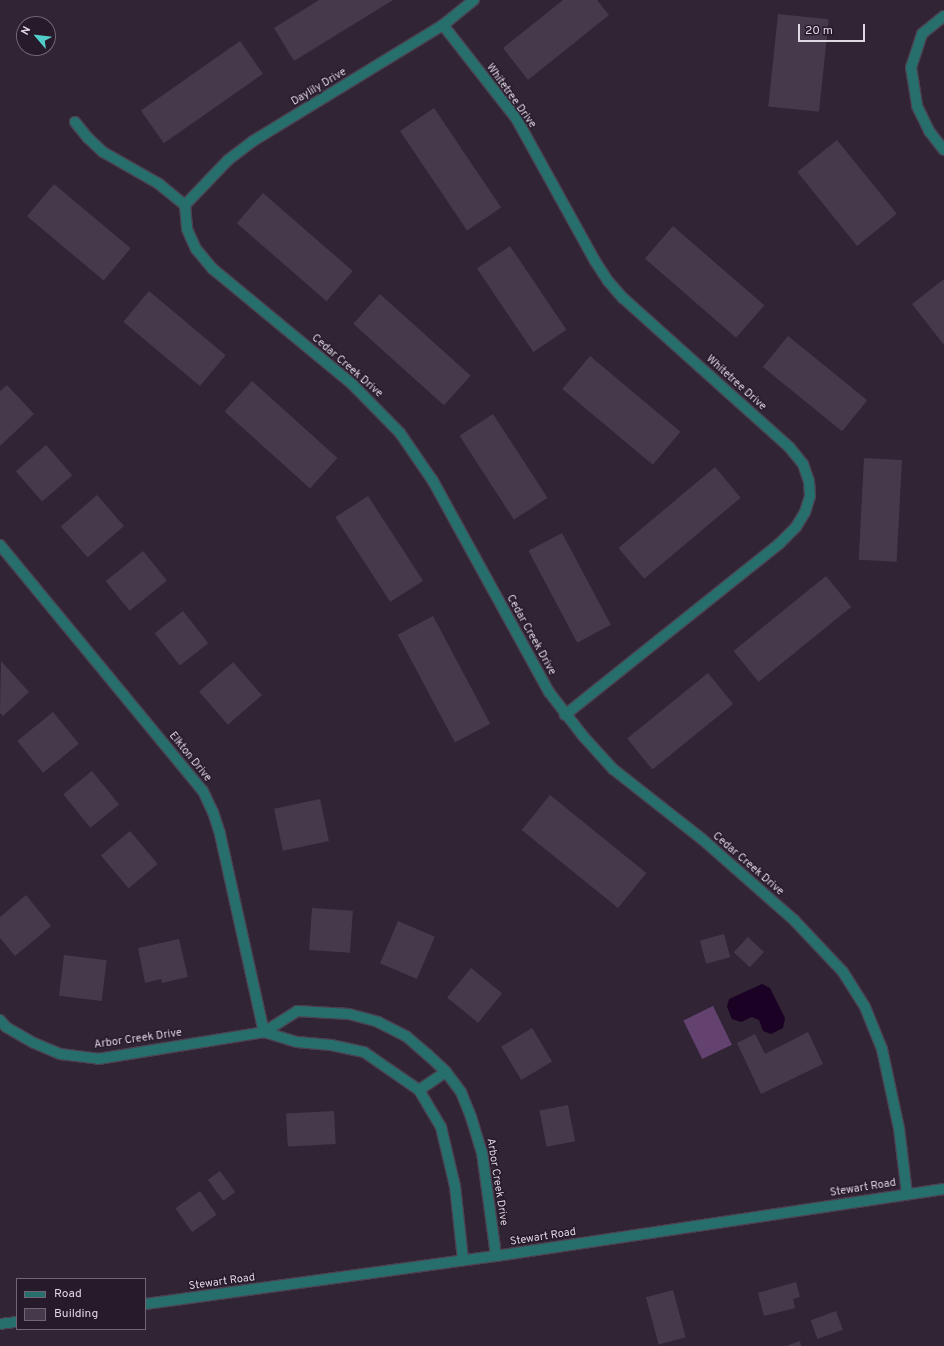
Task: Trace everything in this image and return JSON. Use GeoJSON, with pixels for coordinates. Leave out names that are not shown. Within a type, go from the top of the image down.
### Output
{"type":"FeatureCollection","features":[{"type":"Feature","properties":{"kind":"street","name":"Daylily Drive"},"geometry":{"type":"LineString","coordinates":[[185,204],[228,160],[253,141],[443,24],[474,0]]}},
{"type":"Feature","properties":{"kind":"street"},"geometry":{"type":"LineString","coordinates":[[944,16],[922,34],[910,67],[917,106],[929,131],[944,150]]}},
{"type":"Feature","properties":{"kind":"street","name":"Whitetree Drive"},"geometry":{"type":"LineString","coordinates":[[443,24],[516,118],[566,205],[591,255],[608,281],[623,298],[790,448],[803,464],[809,481],[810,496],[805,512],[796,527],[779,544],[565,715]]}},
{"type":"Feature","properties":{"kind":"street"},"geometry":{"type":"LineString","coordinates":[[75,122],[88,138],[103,152],[159,184],[185,204]]}},
{"type":"Feature","properties":{"kind":"street","name":"Cedar Creek Drive"},"geometry":{"type":"LineString","coordinates":[[185,204],[187,229],[196,249],[213,269],[352,384],[400,432],[433,481],[549,692],[565,715],[613,769],[702,839],[794,920],[843,972],[864,1007],[882,1049],[899,1128],[907,1194]]}},
{"type":"Feature","properties":{"kind":"street","name":"Elkton Drive"},"geometry":{"type":"LineString","coordinates":[[0,545],[203,791],[220,834],[264,1032]]}},
{"type":"Feature","properties":{"kind":"street","name":"Arbor Creek Drive"},"geometry":{"type":"LineString","coordinates":[[0,1020],[17,1034],[60,1054],[98,1059],[264,1032],[297,1010],[349,1014],[378,1022],[406,1036],[446,1072],[461,1092],[482,1152],[496,1256]]}},
{"type":"Feature","properties":{"kind":"street","name":"Arbor Creek Drive"},"geometry":{"type":"LineString","coordinates":[[264,1032],[297,1042],[332,1045],[364,1052],[419,1090],[441,1127],[455,1186],[463,1260]]}},
{"type":"Feature","properties":{"kind":"street"},"geometry":{"type":"LineString","coordinates":[[419,1090],[446,1072]]}},
{"type":"Feature","properties":{"kind":"street","name":"Stewart Road"},"geometry":{"type":"LineString","coordinates":[[146,1304],[496,1256],[944,1189]]}},
{"type":"Feature","properties":{"kind":"street"},"geometry":{"type":"LineString","coordinates":[[0,1324],[16,1322]]}},
{"type":"Feature","properties":{"kind":"shaded area"},"geometry":{"type":"Polygon","coordinates":[[[762,984],[770,988],[785,1018],[783,1028],[771,1034],[763,1031],[759,1020],[752,1017],[741,1022],[732,1019],[727,1007],[729,999],[762,984]]]}},
{"type":"Feature","properties":{"kind":"shaded area"},"geometry":{"type":"Polygon","coordinates":[[[713,1006],[732,1045],[702,1059],[683,1020],[713,1006]]]}},
{"type":"Feature","properties":{"kind":"building"},"geometry":{"type":"Polygon","coordinates":[[[319,0],[393,0],[294,61],[274,28],[319,0]]]}},
{"type":"Feature","properties":{"kind":"building"},"geometry":{"type":"Polygon","coordinates":[[[563,0],[597,0],[609,15],[528,80],[503,48],[563,0]]]}},
{"type":"Feature","properties":{"kind":"building"},"geometry":{"type":"Polygon","coordinates":[[[778,14],[829,19],[819,112],[768,106],[778,14]]]}},
{"type":"Feature","properties":{"kind":"building"},"geometry":{"type":"Polygon","coordinates":[[[240,41],[263,74],[164,143],[141,110],[240,41]]]}},
{"type":"Feature","properties":{"kind":"building"},"geometry":{"type":"Polygon","coordinates":[[[434,108],[501,207],[467,230],[400,131],[434,108]]]}},
{"type":"Feature","properties":{"kind":"building"},"geometry":{"type":"Polygon","coordinates":[[[837,140],[897,214],[857,246],[797,172],[837,140]]]}},
{"type":"Feature","properties":{"kind":"building"},"geometry":{"type":"Polygon","coordinates":[[[54,184],[131,248],[104,280],[27,216],[54,184]]]}},
{"type":"Feature","properties":{"kind":"building"},"geometry":{"type":"Polygon","coordinates":[[[263,193],[353,271],[327,301],[237,223],[263,193]]]}},
{"type":"Feature","properties":{"kind":"building"},"geometry":{"type":"Polygon","coordinates":[[[673,226],[764,305],[736,338],[645,258],[673,226]]]}},
{"type":"Feature","properties":{"kind":"building"},"geometry":{"type":"Polygon","coordinates":[[[510,246],[566,330],[533,352],[477,268],[510,246]]]}},
{"type":"Feature","properties":{"kind":"building"},"geometry":{"type":"Polygon","coordinates":[[[944,279],[944,345],[912,304],[944,279]]]}},
{"type":"Feature","properties":{"kind":"building"},"geometry":{"type":"Polygon","coordinates":[[[149,291],[226,355],[200,386],[123,322],[149,291]]]}},
{"type":"Feature","properties":{"kind":"building"},"geometry":{"type":"Polygon","coordinates":[[[380,294],[471,376],[444,405],[353,324],[380,294]]]}},
{"type":"Feature","properties":{"kind":"building"},"geometry":{"type":"Polygon","coordinates":[[[788,336],[867,400],[842,431],[763,367],[788,336]]]}},
{"type":"Feature","properties":{"kind":"building"},"geometry":{"type":"Polygon","coordinates":[[[590,356],[680,432],[653,465],[562,389],[590,356]]]}},
{"type":"Feature","properties":{"kind":"building"},"geometry":{"type":"Polygon","coordinates":[[[252,381],[337,458],[310,488],[225,411],[252,381]]]}},
{"type":"Feature","properties":{"kind":"building"},"geometry":{"type":"Polygon","coordinates":[[[7,385],[34,414],[0,446],[0,391],[7,385]]]}},
{"type":"Feature","properties":{"kind":"building"},"geometry":{"type":"Polygon","coordinates":[[[493,414],[547,498],[514,520],[459,436],[493,414]]]}},
{"type":"Feature","properties":{"kind":"building"},"geometry":{"type":"Polygon","coordinates":[[[46,445],[72,475],[42,501],[16,471],[46,445]]]}},
{"type":"Feature","properties":{"kind":"building"},"geometry":{"type":"Polygon","coordinates":[[[864,458],[902,460],[897,562],[859,560],[864,458]]]}},
{"type":"Feature","properties":{"kind":"building"},"geometry":{"type":"Polygon","coordinates":[[[715,467],[741,498],[644,579],[618,548],[715,467]]]}},
{"type":"Feature","properties":{"kind":"building"},"geometry":{"type":"Polygon","coordinates":[[[97,495],[124,526],[88,557],[61,526],[97,495]]]}},
{"type":"Feature","properties":{"kind":"building"},"geometry":{"type":"Polygon","coordinates":[[[368,496],[423,581],[390,602],[335,517],[368,496]]]}},
{"type":"Feature","properties":{"kind":"building"},"geometry":{"type":"Polygon","coordinates":[[[562,533],[611,625],[577,643],[528,551],[562,533]]]}},
{"type":"Feature","properties":{"kind":"building"},"geometry":{"type":"Polygon","coordinates":[[[143,551],[167,581],[130,611],[106,581],[143,551]]]}},
{"type":"Feature","properties":{"kind":"building"},"geometry":{"type":"Polygon","coordinates":[[[826,576],[851,607],[759,682],[734,651],[826,576]]]}},
{"type":"Feature","properties":{"kind":"building"},"geometry":{"type":"Polygon","coordinates":[[[183,611],[208,643],[180,665],[155,633],[183,611]]]}},
{"type":"Feature","properties":{"kind":"building"},"geometry":{"type":"Polygon","coordinates":[[[433,616],[490,724],[455,742],[398,635],[433,616]]]}},
{"type":"Feature","properties":{"kind":"building"},"geometry":{"type":"Polygon","coordinates":[[[1,661],[29,692],[3,716],[0,713],[1,661]]]}},
{"type":"Feature","properties":{"kind":"building"},"geometry":{"type":"Polygon","coordinates":[[[233,662],[262,695],[228,725],[199,692],[233,662]]]}},
{"type":"Feature","properties":{"kind":"building"},"geometry":{"type":"Polygon","coordinates":[[[708,673],[733,704],[652,770],[627,738],[708,673]]]}},
{"type":"Feature","properties":{"kind":"building"},"geometry":{"type":"Polygon","coordinates":[[[53,712],[79,744],[43,773],[17,741],[53,712]]]}},
{"type":"Feature","properties":{"kind":"building"},"geometry":{"type":"Polygon","coordinates":[[[92,771],[119,804],[90,828],[63,794],[92,771]]]}},
{"type":"Feature","properties":{"kind":"building"},"geometry":{"type":"Polygon","coordinates":[[[550,795],[646,873],[618,908],[522,830],[550,795]]]}},
{"type":"Feature","properties":{"kind":"building"},"geometry":{"type":"Polygon","coordinates":[[[320,799],[329,841],[283,851],[274,809],[320,799]]]}},
{"type":"Feature","properties":{"kind":"building"},"geometry":{"type":"Polygon","coordinates":[[[130,831],[158,864],[129,888],[101,855],[130,831]]]}},
{"type":"Feature","properties":{"kind":"building"},"geometry":{"type":"Polygon","coordinates":[[[26,895],[51,926],[15,956],[0,938],[0,917],[26,895]]]}},
{"type":"Feature","properties":{"kind":"building"},"geometry":{"type":"Polygon","coordinates":[[[312,908],[353,911],[350,953],[309,950],[312,908]]]}},
{"type":"Feature","properties":{"kind":"building"},"geometry":{"type":"Polygon","coordinates":[[[398,921],[435,937],[417,979],[380,963],[398,921]]]}},
{"type":"Feature","properties":{"kind":"building"},"geometry":{"type":"Polygon","coordinates":[[[724,934],[730,957],[706,964],[700,940],[724,934]]]}},
{"type":"Feature","properties":{"kind":"building"},"geometry":{"type":"Polygon","coordinates":[[[748,937],[764,952],[750,967],[734,952],[748,937]]]}},
{"type":"Feature","properties":{"kind":"building"},"geometry":{"type":"Polygon","coordinates":[[[179,939],[188,977],[162,983],[161,979],[145,983],[138,948],[179,939]]]}},
{"type":"Feature","properties":{"kind":"building"},"geometry":{"type":"Polygon","coordinates":[[[64,955],[107,960],[102,1001],[59,996],[64,955]]]}},
{"type":"Feature","properties":{"kind":"building"},"geometry":{"type":"Polygon","coordinates":[[[471,968],[502,993],[478,1023],[447,998],[471,968]]]}},
{"type":"Feature","properties":{"kind":"building"},"geometry":{"type":"Polygon","coordinates":[[[532,1028],[552,1061],[521,1080],[501,1047],[532,1028]]]}},
{"type":"Feature","properties":{"kind":"building"},"geometry":{"type":"Polygon","coordinates":[[[808,1032],[823,1064],[761,1094],[737,1043],[755,1034],[765,1054],[808,1032]]]}},
{"type":"Feature","properties":{"kind":"building"},"geometry":{"type":"Polygon","coordinates":[[[568,1105],[575,1141],[547,1147],[540,1111],[568,1105]]]}},
{"type":"Feature","properties":{"kind":"building"},"geometry":{"type":"Polygon","coordinates":[[[334,1111],[336,1144],[288,1146],[286,1114],[334,1111]]]}},
{"type":"Feature","properties":{"kind":"building"},"geometry":{"type":"Polygon","coordinates":[[[220,1171],[235,1192],[223,1201],[208,1180],[220,1171]]]}},
{"type":"Feature","properties":{"kind":"building"},"geometry":{"type":"Polygon","coordinates":[[[200,1191],[217,1215],[192,1232],[175,1208],[200,1191]]]}},
{"type":"Feature","properties":{"kind":"building"},"geometry":{"type":"Polygon","coordinates":[[[796,1282],[800,1297],[793,1299],[795,1308],[764,1316],[758,1293],[796,1282]]]}},
{"type":"Feature","properties":{"kind":"building"},"geometry":{"type":"Polygon","coordinates":[[[673,1290],[686,1337],[659,1345],[646,1297],[673,1290]]]}},
{"type":"Feature","properties":{"kind":"building"},"geometry":{"type":"Polygon","coordinates":[[[836,1311],[843,1330],[817,1339],[811,1320],[836,1311]]]}},
{"type":"Feature","properties":{"kind":"building"},"geometry":{"type":"Polygon","coordinates":[[[800,1341],[801,1346],[786,1346],[800,1341]]]}}]}
